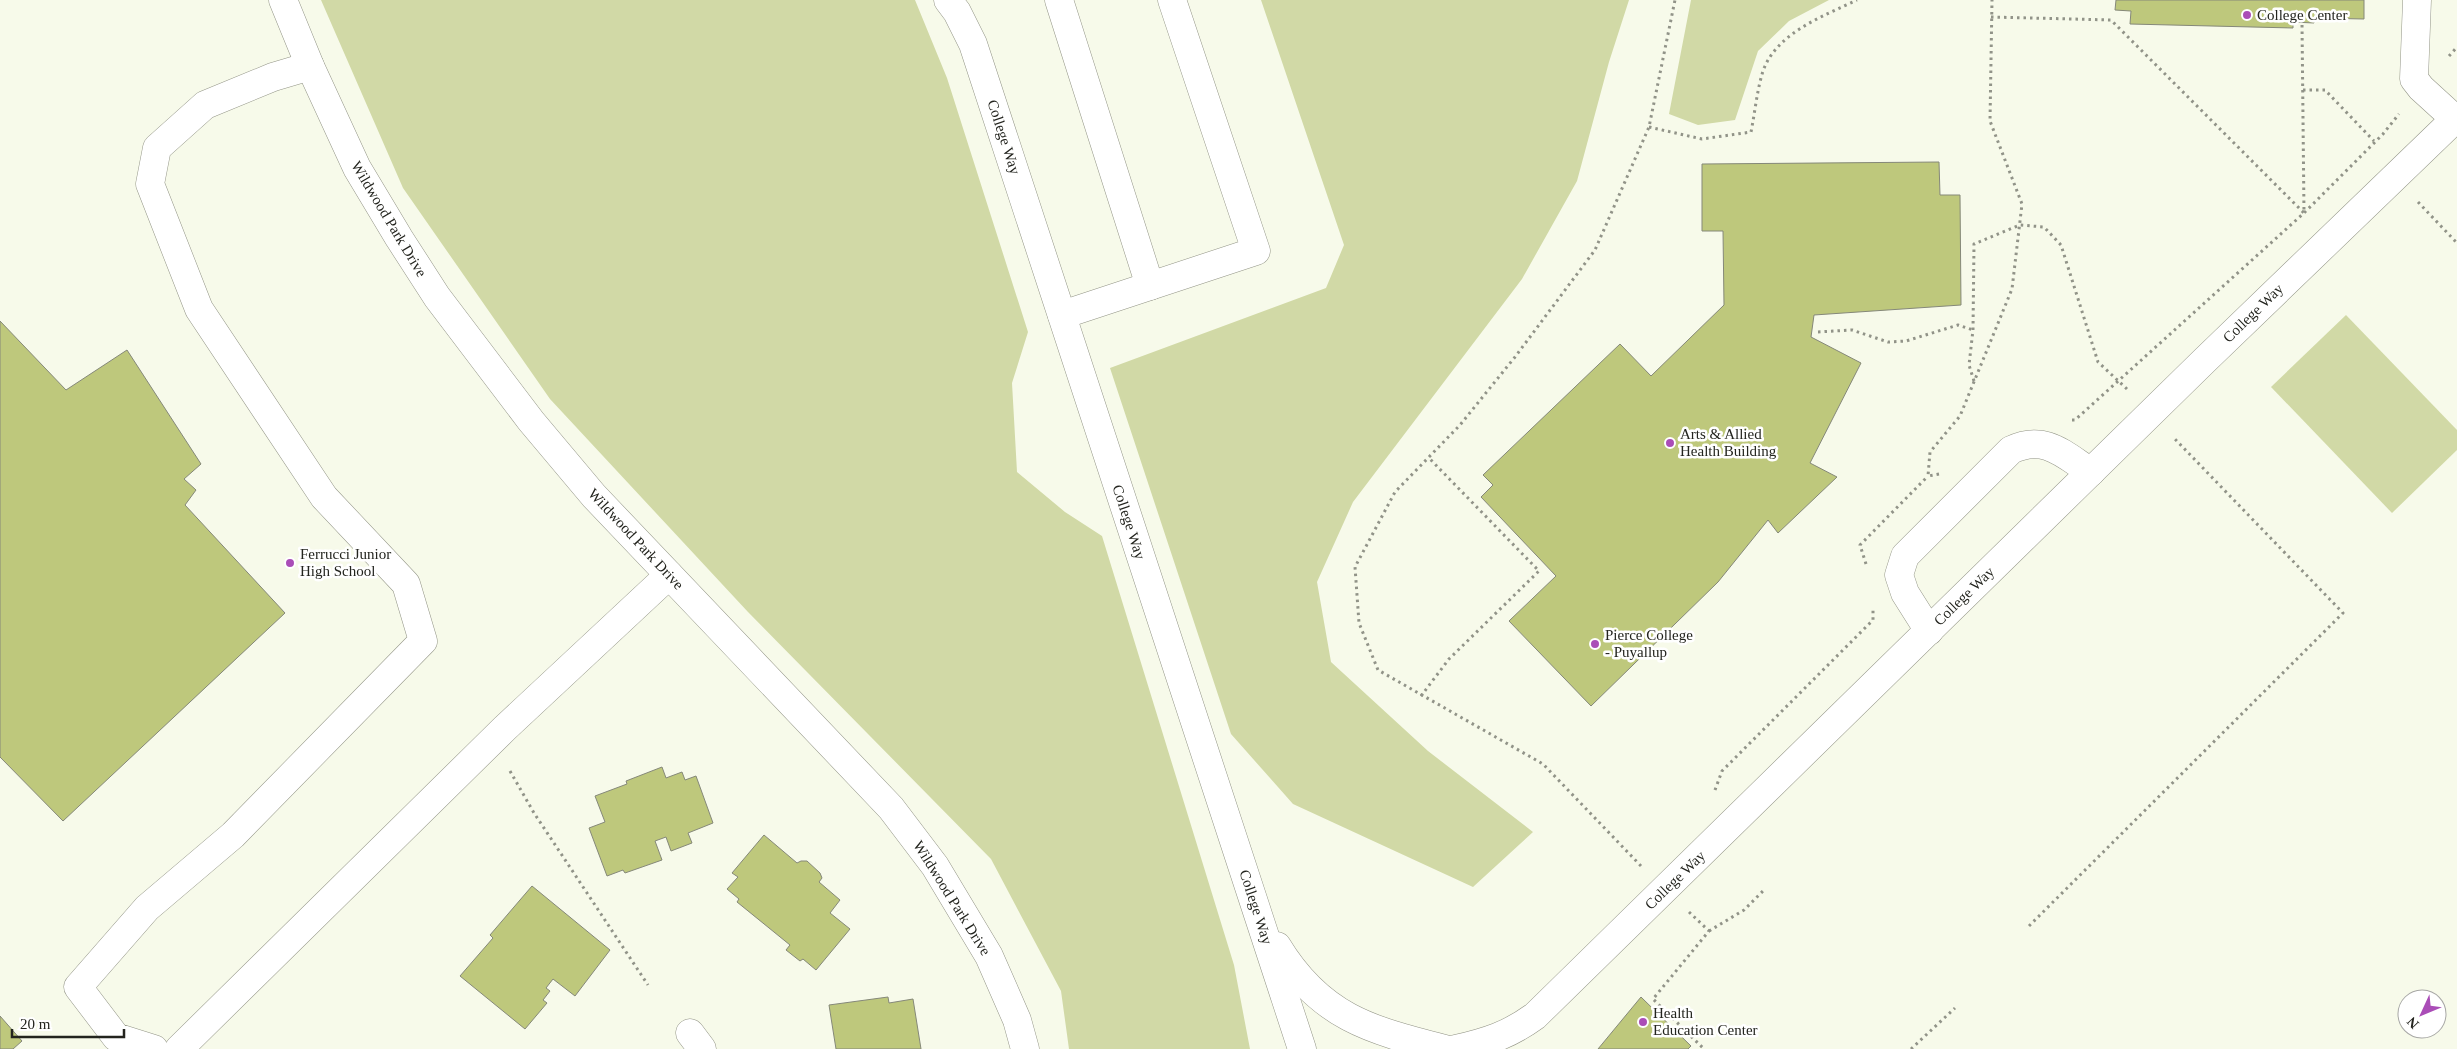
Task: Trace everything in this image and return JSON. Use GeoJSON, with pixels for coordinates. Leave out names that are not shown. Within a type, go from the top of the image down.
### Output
{"type":"FeatureCollection","features":[{"type":"Feature","properties":{"kind":"street","name":"Wildwood Park Drive"},"geometry":{"type":"LineString","coordinates":[[283,0],[310,66],[357,168],[398,238],[437,297],[550,444],[594,496],[891,808],[935,866],[989,956],[1017,1020],[1025,1049]]}},
{"type":"Feature","properties":{"kind":"street","name":"College Way"},"geometry":{"type":"LineString","coordinates":[[948,0],[957,12],[973,44],[1302,1049]]}},
{"type":"Feature","properties":{"kind":"street"},"geometry":{"type":"LineString","coordinates":[[1059,0],[1150,286]]}},
{"type":"Feature","properties":{"kind":"street"},"geometry":{"type":"LineString","coordinates":[[1062,315],[1256,251],[1172,0]]}},
{"type":"Feature","properties":{"kind":"street"},"geometry":{"type":"LineString","coordinates":[[2417,0],[2414,79],[2421,88],[2456,118]]}},
{"type":"Feature","properties":{"kind":"street"},"geometry":{"type":"LineString","coordinates":[[154,1049],[116,1037],[78,987],[147,908],[233,835],[423,641],[406,584],[324,497],[199,309],[150,184],[157,148],[205,105],[273,77],[310,66]]}},
{"type":"Feature","properties":{"kind":"street","name":"College Way"},"geometry":{"type":"LineString","coordinates":[[1456,1049],[1479,1046],[1516,1031],[1535,1016],[2152,412],[2456,118]]}},
{"type":"Feature","properties":{"kind":"street"},"geometry":{"type":"LineString","coordinates":[[1929,631],[1905,593],[1898,574],[1905,556],[2011,450],[2024,444],[2042,444],[2054,448],[2091,472]]}},
{"type":"Feature","properties":{"kind":"street"},"geometry":{"type":"LineString","coordinates":[[180,1049],[497,736],[669,574]]}},
{"type":"Feature","properties":{"kind":"street"},"geometry":{"type":"LineString","coordinates":[[1258,914],[1303,982],[1328,1004],[1349,1018],[1380,1032],[1445,1049]]}},
{"type":"Feature","properties":{"kind":"path"},"geometry":{"type":"LineString","coordinates":[[1675,0],[1649,127],[1594,250],[1515,357],[1460,425],[1395,492],[1356,567],[1359,623],[1378,670],[1543,764],[1640,865],[1709,931]]}},
{"type":"Feature","properties":{"kind":"path"},"geometry":{"type":"LineString","coordinates":[[1649,127],[1702,138],[1751,132],[1764,70],[1779,46],[1809,23],[1857,0]]}},
{"type":"Feature","properties":{"kind":"path"},"geometry":{"type":"LineString","coordinates":[[1928,476],[1930,452],[1960,416],[2012,289],[2022,204],[1990,120],[1992,0]]}},
{"type":"Feature","properties":{"kind":"path"},"geometry":{"type":"LineString","coordinates":[[1991,17],[2111,20],[2304,212]]}},
{"type":"Feature","properties":{"kind":"path"},"geometry":{"type":"LineString","coordinates":[[2302,23],[2304,212]]}},
{"type":"Feature","properties":{"kind":"path"},"geometry":{"type":"LineString","coordinates":[[2066,419],[2075,420],[2304,212],[2374,141],[2457,47]]}},
{"type":"Feature","properties":{"kind":"path"},"geometry":{"type":"LineString","coordinates":[[2303,90],[2325,90],[2374,141]]}},
{"type":"Feature","properties":{"kind":"path"},"geometry":{"type":"LineString","coordinates":[[2394,177],[2457,243]]}},
{"type":"Feature","properties":{"kind":"path"},"geometry":{"type":"LineString","coordinates":[[1974,381],[1969,365],[1972,330],[1974,244],[2020,225],[2044,227],[2061,246],[2098,362],[2152,412],[2343,613],[2029,926]]}},
{"type":"Feature","properties":{"kind":"path"},"geometry":{"type":"LineString","coordinates":[[1818,332],[1852,330],[1888,342],[1906,341],[1958,325],[1972,330]]}},
{"type":"Feature","properties":{"kind":"path"},"geometry":{"type":"LineString","coordinates":[[1421,696],[1449,659],[1539,571],[1429,458]]}},
{"type":"Feature","properties":{"kind":"path"},"geometry":{"type":"LineString","coordinates":[[1868,573],[1860,545],[1928,476],[1942,473]]}},
{"type":"Feature","properties":{"kind":"path"},"geometry":{"type":"LineString","coordinates":[[1710,795],[1717,788],[1722,771],[1872,620],[1873,601]]}},
{"type":"Feature","properties":{"kind":"path"},"geometry":{"type":"LineString","coordinates":[[509,768],[534,813],[648,985]]}},
{"type":"Feature","properties":{"kind":"path"},"geometry":{"type":"LineString","coordinates":[[1640,865],[1647,858]]}},
{"type":"Feature","properties":{"kind":"path"},"geometry":{"type":"LineString","coordinates":[[1704,1049],[1653,999],[1709,931],[1744,910],[1764,890]]}},
{"type":"Feature","properties":{"kind":"path"},"geometry":{"type":"LineString","coordinates":[[1911,1049],[1954,1008]]}},
{"type":"Feature","properties":{"kind":"green space"},"geometry":{"type":"Polygon","coordinates":[[[321,0],[915,0],[947,78],[1028,332],[1012,383],[1017,472],[1065,512],[1102,536],[1234,965],[1250,1049],[1069,1049],[1061,991],[991,859],[748,612],[550,399],[403,188],[321,0]]]}},
{"type":"Feature","properties":{"kind":"green space"},"geometry":{"type":"Polygon","coordinates":[[[1261,0],[1629,0],[1609,62],[1577,181],[1522,279],[1353,502],[1317,582],[1331,662],[1428,751],[1533,832],[1473,887],[1293,804],[1231,734],[1110,368],[1326,288],[1344,245],[1261,0]]]}},
{"type":"Feature","properties":{"kind":"green space"},"geometry":{"type":"Polygon","coordinates":[[[1691,0],[1829,0],[1789,21],[1758,51],[1735,120],[1698,125],[1669,114],[1691,0]]]}},
{"type":"Feature","properties":{"kind":"green space"},"geometry":{"type":"Polygon","coordinates":[[[2346,315],[2457,430],[2457,450],[2392,513],[2271,387],[2346,315]]]}},
{"type":"Feature","properties":{"kind":"building","name":"College Center"},"geometry":{"type":"Polygon","coordinates":[[[2116,0],[2364,0],[2364,19],[2314,18],[2314,23],[2293,22],[2293,28],[2130,24],[2131,11],[2115,10],[2116,0]]]}},
{"type":"Feature","properties":{"kind":"building","name":"Arts & Allied Health Building"},"geometry":{"type":"Polygon","coordinates":[[[1939,162],[1940,195],[1960,195],[1961,305],[1814,315],[1811,337],[1861,363],[1810,463],[1837,477],[1778,533],[1768,520],[1718,582],[1591,706],[1509,621],[1556,576],[1481,497],[1493,485],[1483,475],[1620,344],[1651,376],[1724,305],[1723,231],[1702,231],[1702,164],[1939,162]]]}},
{"type":"Feature","properties":{"kind":"building","name":"Ferrucci Junior High School"},"geometry":{"type":"Polygon","coordinates":[[[0,321],[66,390],[127,350],[201,464],[184,479],[196,490],[185,505],[285,613],[63,821],[0,757],[0,321]]]}},
{"type":"Feature","properties":{"kind":"building"},"geometry":{"type":"Polygon","coordinates":[[[662,767],[666,778],[682,772],[685,780],[696,776],[713,823],[688,833],[692,843],[671,851],[666,837],[655,841],[662,860],[625,873],[623,870],[607,876],[589,828],[605,822],[595,796],[627,784],[626,781],[662,767]]]}},
{"type":"Feature","properties":{"kind":"building"},"geometry":{"type":"Polygon","coordinates":[[[764,835],[797,863],[807,861],[820,873],[822,878],[819,882],[840,900],[830,913],[850,929],[816,970],[803,959],[800,961],[786,950],[790,945],[737,902],[739,899],[727,889],[738,877],[732,873],[764,835]]]}},
{"type":"Feature","properties":{"kind":"building"},"geometry":{"type":"Polygon","coordinates":[[[532,886],[610,950],[575,996],[553,979],[546,988],[550,991],[543,1000],[547,1003],[525,1029],[460,976],[493,938],[490,935],[532,886]]]}},
{"type":"Feature","properties":{"kind":"building"},"geometry":{"type":"Polygon","coordinates":[[[888,997],[889,1003],[913,999],[921,1049],[836,1049],[829,1005],[888,997]]]}},
{"type":"Feature","properties":{"kind":"building","name":"Health Education Center"},"geometry":{"type":"Polygon","coordinates":[[[1641,997],[1691,1046],[1688,1049],[1598,1049],[1641,997]]]}},
{"type":"Feature","properties":{"kind":"building"},"geometry":{"type":"Polygon","coordinates":[[[0,1016],[22,1041],[13,1049],[0,1049],[0,1016]]]}},
{"type":"Feature","properties":{"kind":"place","name":"College Center"},"geometry":{"type":"Point","coordinates":[2247,15]}},
{"type":"Feature","properties":{"kind":"place","name":"Arts & Allied Health Building"},"geometry":{"type":"Point","coordinates":[1670,443]}},
{"type":"Feature","properties":{"kind":"place","name":"Ferrucci Junior High School"},"geometry":{"type":"Point","coordinates":[290,563]}},
{"type":"Feature","properties":{"kind":"place","name":"Pierce College - Puyallup"},"geometry":{"type":"Point","coordinates":[1595,644]}},
{"type":"Feature","properties":{"kind":"place","name":"Health Education Center"},"geometry":{"type":"Point","coordinates":[1643,1022]}}]}
